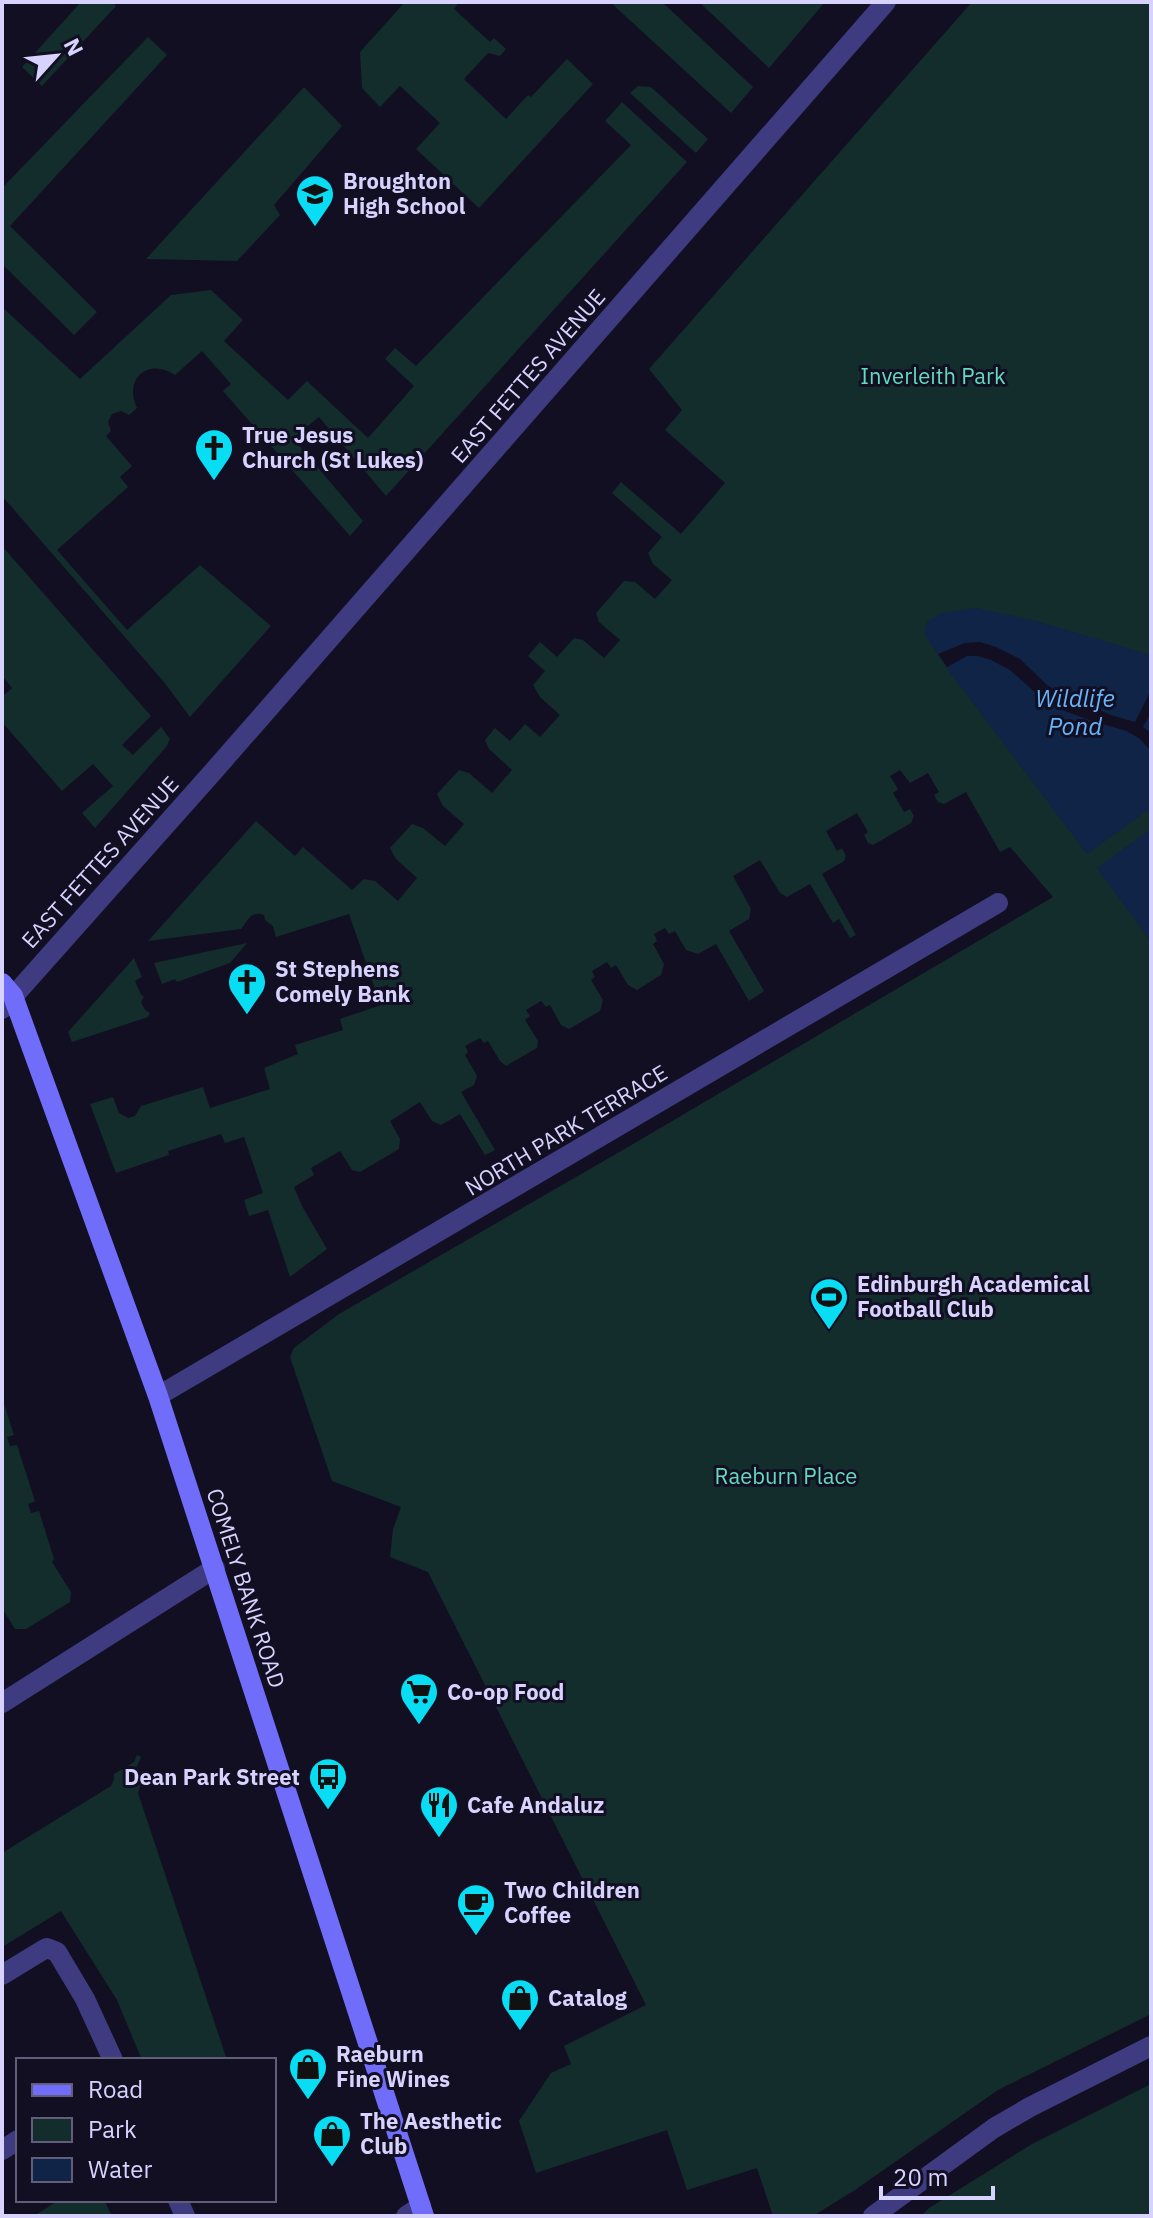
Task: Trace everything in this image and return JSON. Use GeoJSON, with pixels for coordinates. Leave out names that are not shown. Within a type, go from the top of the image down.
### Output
{"type":"FeatureCollection","features":[{"type":"Feature","properties":{"kind":"main road","name":"COMELY BANK ROAD"},"geometry":{"type":"LineString","coordinates":[[6,996],[158,1396],[417,2213]]}},
{"type":"Feature","properties":{"kind":"street","name":"EAST FETTES AVENUE"},"geometry":{"type":"LineString","coordinates":[[6,996],[219,765],[886,2]]}},
{"type":"Feature","properties":{"kind":"street","name":"NORTH PARK TERRACE"},"geometry":{"type":"LineString","coordinates":[[158,1396],[998,903]]}},
{"type":"Feature","properties":{"kind":"street"},"geometry":{"type":"LineString","coordinates":[[2,1703],[215,1568]]}},
{"type":"Feature","properties":{"kind":"street"},"geometry":{"type":"LineString","coordinates":[[2,1975],[43,1950],[57,1952],[85,1999],[112,2058]]}},
{"type":"Feature","properties":{"kind":"street"},"geometry":{"type":"LineString","coordinates":[[873,2216],[994,2128],[1151,2046]]}},
{"type":"Feature","properties":{"kind":"green space"},"geometry":{"type":"Polygon","coordinates":[[[81,2],[112,2],[116,6],[42,86],[22,67],[81,2]]]}},
{"type":"Feature","properties":{"kind":"green space"},"geometry":{"type":"Polygon","coordinates":[[[405,2],[459,2],[454,9],[490,42],[494,38],[506,49],[500,56],[488,53],[464,79],[506,119],[567,59],[593,84],[479,208],[416,149],[440,123],[400,86],[380,107],[362,88],[360,52],[405,2]]]}},
{"type":"Feature","properties":{"kind":"green space"},"geometry":{"type":"Polygon","coordinates":[[[610,2],[662,2],[753,87],[731,113],[610,2]]]}},
{"type":"Feature","properties":{"kind":"green space"},"geometry":{"type":"Polygon","coordinates":[[[699,2],[825,2],[769,68],[699,2]]]}},
{"type":"Feature","properties":{"kind":"green space"},"geometry":{"type":"Polygon","coordinates":[[[972,2],[1151,2],[1151,2014],[998,2090],[813,2216],[773,2216],[757,2168],[687,2190],[667,2130],[536,2173],[519,2121],[551,2073],[571,2064],[564,2046],[646,2005],[428,1572],[390,1557],[393,1529],[401,1507],[332,1481],[290,1357],[294,1348],[339,1314],[1053,897],[1010,847],[1000,852],[966,792],[944,804],[938,802],[934,795],[939,792],[928,773],[910,783],[900,770],[890,776],[898,789],[893,793],[904,812],[910,809],[914,816],[911,823],[873,845],[864,835],[868,832],[857,813],[826,831],[837,851],[842,848],[846,856],[844,861],[822,874],[856,935],[850,938],[839,919],[833,923],[810,884],[787,897],[780,893],[760,860],[733,876],[751,909],[749,919],[729,931],[764,991],[749,1001],[716,944],[698,954],[686,950],[675,931],[669,934],[665,928],[654,934],[657,941],[653,944],[664,964],[661,975],[637,990],[628,985],[616,965],[611,968],[607,962],[592,971],[595,977],[591,980],[603,1000],[600,1011],[569,1029],[561,1025],[550,1005],[546,1007],[541,1001],[526,1010],[530,1016],[525,1020],[538,1041],[537,1048],[506,1066],[488,1041],[484,1043],[480,1038],[465,1046],[468,1052],[465,1055],[477,1076],[474,1085],[461,1092],[495,1150],[485,1155],[460,1114],[441,1125],[432,1121],[420,1102],[390,1121],[400,1139],[399,1149],[360,1172],[352,1170],[340,1151],[311,1168],[314,1175],[294,1187],[327,1249],[290,1277],[268,1210],[249,1216],[244,1200],[263,1193],[244,1137],[225,1143],[221,1134],[168,1151],[169,1155],[116,1173],[90,1104],[113,1097],[119,1113],[128,1118],[135,1116],[141,1106],[203,1087],[210,1108],[270,1089],[264,1068],[298,1054],[295,1045],[343,1030],[340,1019],[393,1001],[388,985],[375,989],[349,914],[276,937],[273,926],[264,915],[256,914],[241,929],[148,941],[256,821],[295,856],[303,847],[352,890],[364,879],[375,881],[398,901],[417,878],[396,859],[390,848],[412,824],[423,828],[445,846],[464,824],[443,806],[437,794],[459,770],[469,773],[492,793],[512,770],[489,749],[485,740],[495,728],[510,741],[525,724],[540,737],[560,715],[540,697],[533,685],[545,671],[528,656],[540,642],[557,657],[574,638],[583,640],[604,658],[620,640],[599,622],[596,613],[624,581],[635,582],[655,599],[672,580],[653,564],[648,553],[662,537],[612,493],[621,482],[681,534],[725,483],[665,430],[682,410],[649,369],[972,2]]]}},
{"type":"Feature","properties":{"kind":"green space"},"geometry":{"type":"Polygon","coordinates":[[[148,37],[167,55],[10,226],[97,312],[74,335],[2,264],[2,188],[148,37]]]}},
{"type":"Feature","properties":{"kind":"green space"},"geometry":{"type":"Polygon","coordinates":[[[638,86],[651,87],[708,139],[696,153],[630,93],[638,86]]]}},
{"type":"Feature","properties":{"kind":"green space"},"geometry":{"type":"Polygon","coordinates":[[[304,87],[342,126],[274,205],[280,215],[237,261],[146,259],[304,87]]]}},
{"type":"Feature","properties":{"kind":"green space"},"geometry":{"type":"Polygon","coordinates":[[[622,102],[687,162],[386,496],[319,417],[293,438],[363,521],[350,536],[223,391],[231,384],[202,351],[175,375],[156,368],[141,374],[133,388],[137,408],[129,415],[121,411],[112,414],[108,422],[111,431],[106,436],[132,466],[120,477],[128,487],[57,550],[127,630],[200,565],[271,626],[190,717],[164,682],[2,496],[2,307],[80,379],[171,295],[211,290],[243,320],[224,341],[288,400],[307,381],[368,438],[414,386],[385,359],[395,348],[416,366],[631,145],[605,121],[622,102]]]}},
{"type":"Feature","properties":{"kind":"green space"},"geometry":{"type":"Polygon","coordinates":[[[2,546],[151,716],[122,745],[133,755],[161,727],[170,739],[95,828],[82,813],[113,786],[93,764],[62,791],[2,722],[2,697],[12,688],[2,679],[2,546]]]}},
{"type":"Feature","properties":{"kind":"green space"},"geometry":{"type":"Polygon","coordinates":[[[247,943],[230,963],[177,982],[175,979],[162,984],[154,963],[247,943]]]}},
{"type":"Feature","properties":{"kind":"green space"},"geometry":{"type":"Polygon","coordinates":[[[134,958],[142,977],[135,981],[144,996],[141,1002],[150,1013],[148,1017],[72,1042],[68,1032],[134,958]]]}},
{"type":"Feature","properties":{"kind":"green space"},"geometry":{"type":"Polygon","coordinates":[[[2,1397],[14,1435],[7,1437],[10,1446],[17,1445],[35,1501],[28,1504],[31,1513],[39,1511],[54,1559],[52,1562],[71,1592],[70,1602],[26,1629],[15,1629],[2,1608],[2,1397]]]}},
{"type":"Feature","properties":{"kind":"green space"},"geometry":{"type":"Polygon","coordinates":[[[137,1755],[141,1757],[136,1768],[141,1784],[138,1793],[226,2058],[141,2058],[117,2000],[61,1911],[2,1947],[2,1853],[111,1786],[114,1774],[134,1762],[137,1755]]]}},
{"type":"Feature","properties":{"kind":"green space"},"geometry":{"type":"Polygon","coordinates":[[[1151,2084],[1151,2216],[921,2216],[1032,2144],[1151,2084]]]}},
{"type":"Feature","properties":{"kind":"green space"},"geometry":{"type":"Polygon","coordinates":[[[56,2202],[105,2202],[112,2216],[34,2216],[56,2202]]]}},
{"type":"Feature","properties":{"kind":"water","name":"Wildlife Pond"},"geometry":{"type":"Polygon","coordinates":[[[976,608],[1036,621],[1151,655],[1151,808],[1087,854],[925,635],[926,623],[941,613],[976,608]]]}},
{"type":"Feature","properties":{"kind":"water"},"geometry":{"type":"Polygon","coordinates":[[[1151,829],[1151,942],[1097,868],[1151,829]]]}},
{"type":"Feature","properties":{"kind":"pier"},"geometry":{"type":"Polygon","coordinates":[[[980,642],[1020,659],[1047,685],[1066,697],[1135,722],[1151,690],[1151,713],[1143,727],[1151,733],[1151,751],[1127,731],[1059,709],[1010,670],[991,660],[967,656],[947,667],[938,654],[965,643],[980,642]]]}},
{"type":"Feature","properties":{"kind":"place","name":"Broughton High School"},"geometry":{"type":"Point","coordinates":[315,228]}},
{"type":"Feature","properties":{"kind":"place","name":"True Jesus Church (St Lukes)"},"geometry":{"type":"Point","coordinates":[214,482]}},
{"type":"Feature","properties":{"kind":"place","name":"St Stephens Comely Bank"},"geometry":{"type":"Point","coordinates":[247,1016]}},
{"type":"Feature","properties":{"kind":"place","name":"Edinburgh Academical Football Club"},"geometry":{"type":"Point","coordinates":[829,1331]}},
{"type":"Feature","properties":{"kind":"place","name":"Co-op Food"},"geometry":{"type":"Point","coordinates":[419,1726]}},
{"type":"Feature","properties":{"kind":"place","name":"Dean Park Street"},"geometry":{"type":"Point","coordinates":[328,1811]}},
{"type":"Feature","properties":{"kind":"place","name":"Cafe Andaluz"},"geometry":{"type":"Point","coordinates":[439,1839]}},
{"type":"Feature","properties":{"kind":"place","name":"Two Children Coffee"},"geometry":{"type":"Point","coordinates":[476,1937]}},
{"type":"Feature","properties":{"kind":"place","name":"Catalog"},"geometry":{"type":"Point","coordinates":[520,2032]}},
{"type":"Feature","properties":{"kind":"place","name":"Raeburn Fine Wines"},"geometry":{"type":"Point","coordinates":[308,2101]}},
{"type":"Feature","properties":{"kind":"place","name":"The Aesthetic Club"},"geometry":{"type":"Point","coordinates":[332,2168]}},
{"type":"Feature","properties":{"kind":"park label","name":"Inverleith Park"},"geometry":{"type":"Point","coordinates":[933,376]}},
{"type":"Feature","properties":{"kind":"park label","name":"Raeburn Place"},"geometry":{"type":"Point","coordinates":[786,1476]}}]}
